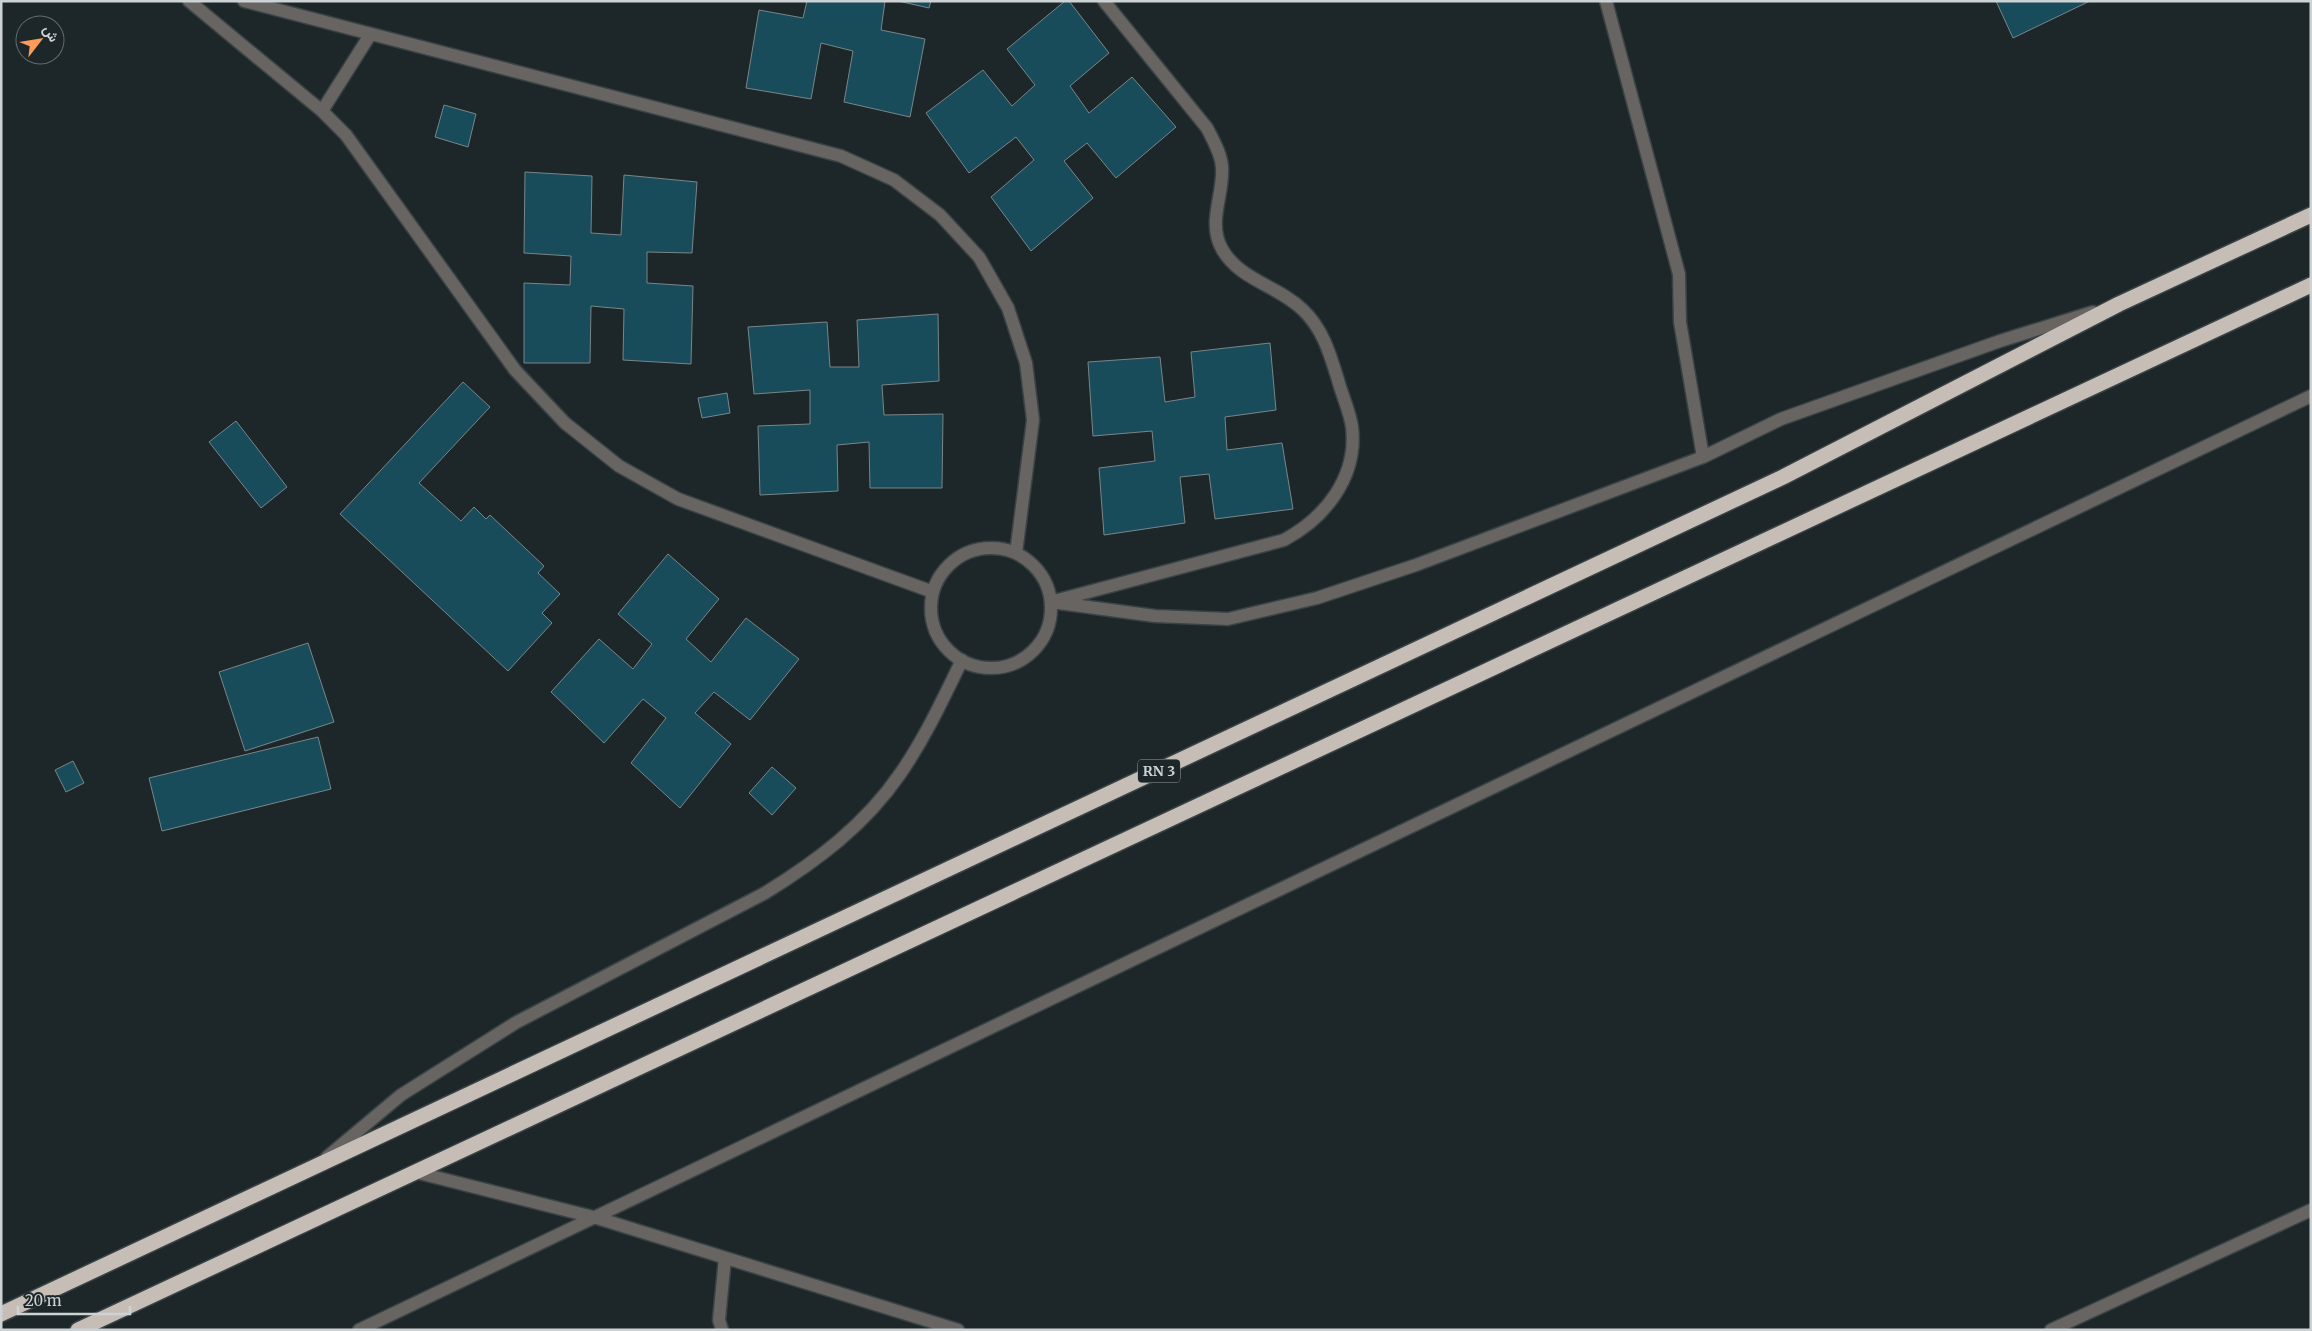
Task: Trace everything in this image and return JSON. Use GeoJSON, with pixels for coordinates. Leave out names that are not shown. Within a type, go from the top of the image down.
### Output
{"type":"FeatureCollection","features":[{"type":"Feature","properties":{"kind":"highway","name":"RN 3"},"geometry":{"type":"LineString","coordinates":[[1,1314],[1783,477],[2119,304],[2311,215]]}},
{"type":"Feature","properties":{"kind":"highway"},"geometry":{"type":"LineString","coordinates":[[78,1330],[2311,285]]}},
{"type":"Feature","properties":{"kind":"street"},"geometry":{"type":"LineString","coordinates":[[189,1],[322,111],[358,152],[515,370],[566,423],[619,466],[678,499],[933,592]]}},
{"type":"Feature","properties":{"kind":"street"},"geometry":{"type":"LineString","coordinates":[[244,1],[841,156],[894,180],[940,214],[984,266],[1008,308],[1026,363],[1033,420],[1016,553]]}},
{"type":"Feature","properties":{"kind":"street"},"geometry":{"type":"LineString","coordinates":[[1051,602],[1284,540],[1304,529],[1322,513],[1336,495],[1346,474],[1352,450],[1352,427],[1322,334],[1302,308],[1246,273],[1227,257],[1216,234],[1215,222],[1222,167],[1213,140],[1207,128],[1104,1]]}},
{"type":"Feature","properties":{"kind":"street"},"geometry":{"type":"LineString","coordinates":[[1606,1],[1679,274],[1680,322],[1703,457]]}},
{"type":"Feature","properties":{"kind":"street"},"geometry":{"type":"LineString","coordinates":[[322,111],[370,35]]}},
{"type":"Feature","properties":{"kind":"street"},"geometry":{"type":"LineString","coordinates":[[1051,602],[1155,616],[1228,619],[1317,598],[1416,565],[1703,457],[1781,419],[2000,341],[2119,304]]}},
{"type":"Feature","properties":{"kind":"street"},"geometry":{"type":"LineString","coordinates":[[359,1330],[597,1218],[2311,396]]}},
{"type":"Feature","properties":{"kind":"street"},"geometry":{"type":"LineString","coordinates":[[987,547],[1016,553],[1036,568],[1044,578],[1051,602],[1051,617],[1046,632],[1039,644],[1028,655],[1009,665],[989,668],[962,660],[942,643],[932,618],[933,592],[948,566],[959,556],[972,550],[987,547]]}},
{"type":"Feature","properties":{"kind":"street"},"geometry":{"type":"LineString","coordinates":[[313,1169],[401,1095],[516,1022],[765,893],[804,869],[839,842],[871,811],[900,774],[924,735],[962,660]]}},
{"type":"Feature","properties":{"kind":"street"},"geometry":{"type":"LineString","coordinates":[[415,1172],[597,1218],[958,1330]]}},
{"type":"Feature","properties":{"kind":"street"},"geometry":{"type":"LineString","coordinates":[[2051,1330],[2311,1210]]}},
{"type":"Feature","properties":{"kind":"street"},"geometry":{"type":"LineString","coordinates":[[722,1330],[719,1320],[725,1258]]}},
{"type":"Feature","properties":{"kind":"building"},"geometry":{"type":"Polygon","coordinates":[[[807,1],[885,1],[881,30],[925,39],[910,117],[844,102],[853,51],[821,43],[811,99],[746,88],[759,10],[803,18],[807,1]]]}},
{"type":"Feature","properties":{"kind":"building"},"geometry":{"type":"Polygon","coordinates":[[[898,1],[931,1],[929,8],[898,1]]]}},
{"type":"Feature","properties":{"kind":"building"},"geometry":{"type":"Polygon","coordinates":[[[1065,1],[1069,1],[1109,53],[1070,86],[1089,113],[1132,77],[1176,127],[1116,178],[1087,143],[1064,161],[1093,198],[1031,251],[991,197],[1034,160],[1016,137],[969,173],[926,113],[983,70],[1012,106],[1035,85],[1007,49],[1065,1]]]}},
{"type":"Feature","properties":{"kind":"building"},"geometry":{"type":"Polygon","coordinates":[[[1996,1],[2090,1],[2013,38],[1996,1]]]}},
{"type":"Feature","properties":{"kind":"building"},"geometry":{"type":"Polygon","coordinates":[[[444,105],[476,114],[468,147],[435,137],[444,105]]]}},
{"type":"Feature","properties":{"kind":"building"},"geometry":{"type":"Polygon","coordinates":[[[525,172],[592,176],[591,233],[621,235],[624,175],[697,182],[692,253],[647,252],[647,283],[693,286],[691,364],[623,360],[624,309],[591,306],[590,363],[524,363],[524,283],[570,285],[571,256],[524,253],[525,172]]]}},
{"type":"Feature","properties":{"kind":"building"},"geometry":{"type":"Polygon","coordinates":[[[938,314],[939,381],[882,385],[884,415],[943,414],[942,488],[870,488],[869,442],[837,445],[838,491],[760,495],[758,426],[810,424],[810,390],[754,394],[748,327],[827,322],[830,367],[859,367],[857,320],[938,314]]]}},
{"type":"Feature","properties":{"kind":"building"},"geometry":{"type":"Polygon","coordinates":[[[1270,343],[1276,410],[1225,417],[1227,450],[1282,443],[1293,509],[1215,519],[1209,474],[1180,477],[1185,523],[1104,535],[1099,468],[1155,461],[1152,431],[1093,436],[1088,362],[1160,357],[1165,402],[1195,397],[1191,352],[1270,343]]]}},
{"type":"Feature","properties":{"kind":"building"},"geometry":{"type":"Polygon","coordinates":[[[463,382],[490,407],[419,483],[461,521],[474,507],[486,519],[490,515],[544,566],[538,573],[560,594],[542,613],[552,623],[508,671],[340,514],[463,382]]]}},
{"type":"Feature","properties":{"kind":"building"},"geometry":{"type":"Polygon","coordinates":[[[727,393],[730,413],[702,418],[698,398],[727,393]]]}},
{"type":"Feature","properties":{"kind":"building"},"geometry":{"type":"Polygon","coordinates":[[[236,421],[287,487],[261,508],[209,442],[236,421]]]}},
{"type":"Feature","properties":{"kind":"building"},"geometry":{"type":"Polygon","coordinates":[[[668,554],[719,599],[686,639],[711,662],[746,618],[799,659],[750,720],[714,692],[695,713],[731,744],[680,808],[631,763],[666,718],[643,699],[604,743],[551,692],[599,639],[633,669],[652,644],[618,614],[668,554]]]}},
{"type":"Feature","properties":{"kind":"building"},"geometry":{"type":"Polygon","coordinates":[[[308,643],[334,722],[245,751],[219,672],[308,643]]]}},
{"type":"Feature","properties":{"kind":"building"},"geometry":{"type":"Polygon","coordinates":[[[318,737],[331,789],[162,831],[149,778],[318,737]]]}},
{"type":"Feature","properties":{"kind":"building"},"geometry":{"type":"Polygon","coordinates":[[[73,761],[84,783],[66,792],[55,770],[73,761]]]}},
{"type":"Feature","properties":{"kind":"building"},"geometry":{"type":"Polygon","coordinates":[[[772,767],[796,788],[772,815],[749,793],[772,767]]]}}]}
